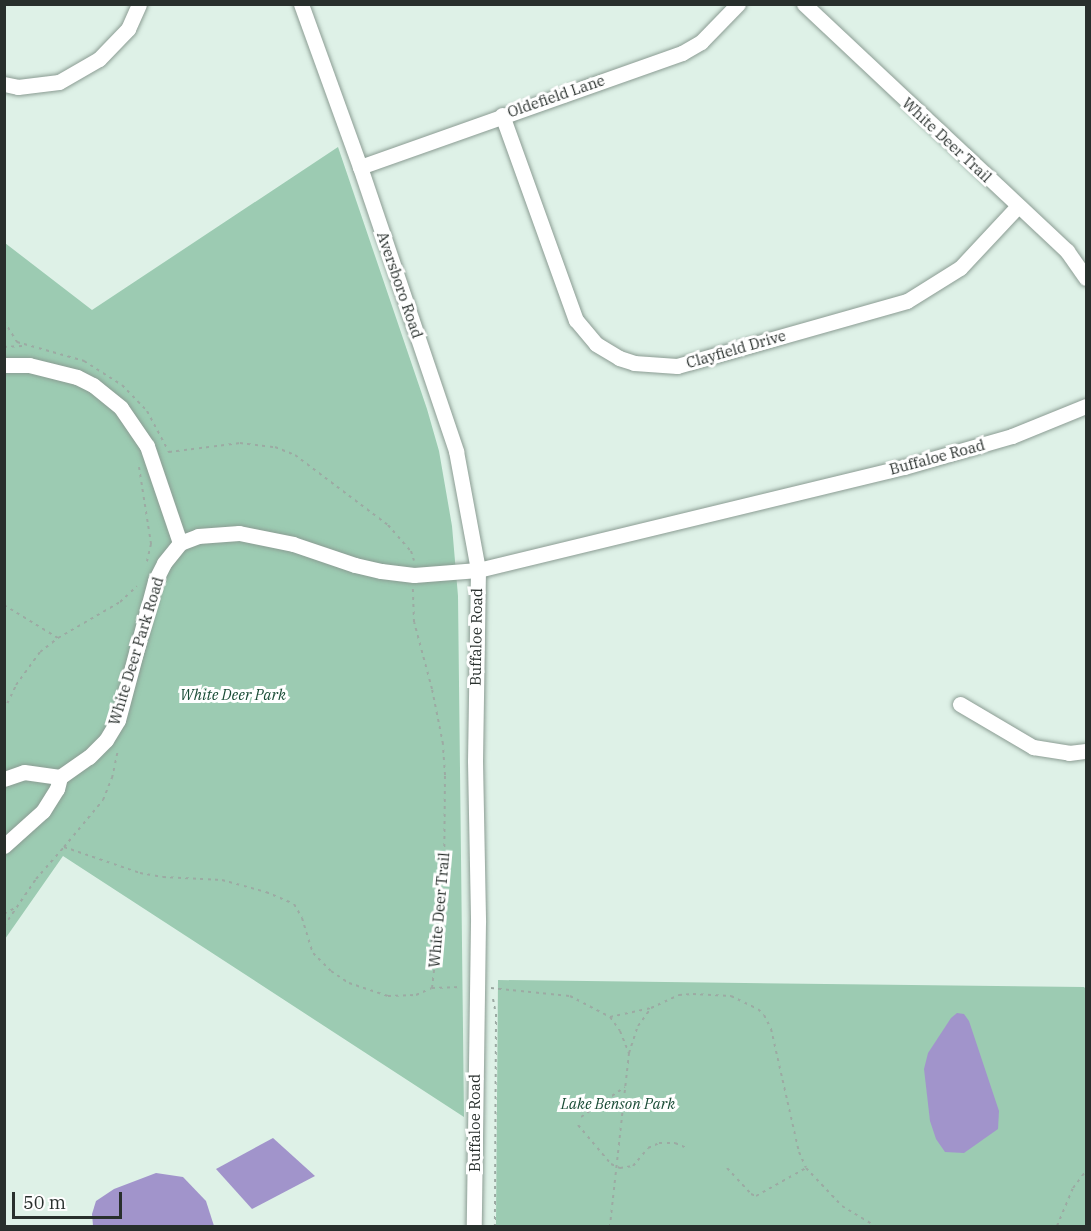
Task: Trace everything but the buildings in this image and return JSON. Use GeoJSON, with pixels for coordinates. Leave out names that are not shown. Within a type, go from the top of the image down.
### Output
{"type":"FeatureCollection","features":[{"type":"Feature","properties":{"kind":"street"},"geometry":{"type":"LineString","coordinates":[[4,84],[18,87],[59,82],[99,59],[128,29],[139,4]]}},
{"type":"Feature","properties":{"kind":"street","name":"Aversboro Road"},"geometry":{"type":"LineString","coordinates":[[301,4],[360,166],[456,451],[478,570]]}},
{"type":"Feature","properties":{"kind":"street","name":"Oldefield Lane"},"geometry":{"type":"LineString","coordinates":[[360,166],[682,53],[701,42],[738,4]]}},
{"type":"Feature","properties":{"kind":"street","name":"White Deer Trail"},"geometry":{"type":"LineString","coordinates":[[804,4],[1067,251],[1086,278]]}},
{"type":"Feature","properties":{"kind":"street","name":"Clayfield Drive"},"geometry":{"type":"LineString","coordinates":[[502,115],[576,321],[596,344],[619,358],[634,363],[677,366],[907,302],[960,268],[1018,206]]}},
{"type":"Feature","properties":{"kind":"street"},"geometry":{"type":"LineString","coordinates":[[4,365],[30,365],[77,376],[93,385],[121,408],[147,446],[180,543],[198,536],[239,533],[293,543],[355,565],[381,571],[414,575],[478,570]]}},
{"type":"Feature","properties":{"kind":"street","name":"Buffaloe Road"},"geometry":{"type":"LineString","coordinates":[[474,1227],[478,922],[475,761],[478,570],[904,467],[1012,436],[1086,406]]}},
{"type":"Feature","properties":{"kind":"street","name":"White Deer Park Road"},"geometry":{"type":"LineString","coordinates":[[60,777],[89,757],[114,728],[155,581],[164,563],[180,543]]}},
{"type":"Feature","properties":{"kind":"street"},"geometry":{"type":"LineString","coordinates":[[960,704],[1033,747],[1069,753],[1086,751]]}},
{"type":"Feature","properties":{"kind":"street"},"geometry":{"type":"LineString","coordinates":[[4,779],[24,772],[60,777],[54,794],[43,811],[4,846]]}},
{"type":"Feature","properties":{"kind":"path"},"geometry":{"type":"LineString","coordinates":[[4,321],[17,342],[25,346]]}},
{"type":"Feature","properties":{"kind":"path"},"geometry":{"type":"LineString","coordinates":[[4,347],[25,346],[56,351],[84,361],[122,385],[147,411],[169,452],[240,443],[275,447],[295,455],[388,525],[411,551],[414,567]]}},
{"type":"Feature","properties":{"kind":"path"},"geometry":{"type":"LineString","coordinates":[[143,462],[138,474],[148,516],[151,544],[147,565]]}},
{"type":"Feature","properties":{"kind":"path","name":"White Deer Trail"},"geometry":{"type":"LineString","coordinates":[[64,847],[140,873],[164,877],[222,880],[266,892],[294,904],[302,918],[313,953],[331,971],[349,983],[388,996],[416,995],[432,988],[444,884],[445,775],[443,744],[432,689],[414,622],[412,583]]}},
{"type":"Feature","properties":{"kind":"path"},"geometry":{"type":"LineString","coordinates":[[4,710],[27,667],[40,652],[58,638],[120,602],[138,585]]}},
{"type":"Feature","properties":{"kind":"path"},"geometry":{"type":"LineString","coordinates":[[4,605],[58,638]]}},
{"type":"Feature","properties":{"kind":"path"},"geometry":{"type":"LineString","coordinates":[[4,926],[36,879],[95,811],[108,789],[119,740],[114,728]]}},
{"type":"Feature","properties":{"kind":"path"},"geometry":{"type":"LineString","coordinates":[[4,914],[18,907]]}},
{"type":"Feature","properties":{"kind":"path"},"geometry":{"type":"LineString","coordinates":[[432,988],[464,987]]}},
{"type":"Feature","properties":{"kind":"path"},"geometry":{"type":"LineString","coordinates":[[482,987],[559,993],[610,1017],[629,1053]]}},
{"type":"Feature","properties":{"kind":"path"},"geometry":{"type":"LineString","coordinates":[[491,988],[496,1014],[495,1227]]}},
{"type":"Feature","properties":{"kind":"path"},"geometry":{"type":"LineString","coordinates":[[610,1017],[651,1008],[679,995],[706,994],[741,1000],[764,1015],[775,1046],[799,1152],[806,1168],[842,1206],[875,1227]]}},
{"type":"Feature","properties":{"kind":"path"},"geometry":{"type":"LineString","coordinates":[[610,1227],[629,1053],[638,1026],[651,1008]]}},
{"type":"Feature","properties":{"kind":"path"},"geometry":{"type":"LineString","coordinates":[[580,1117],[625,1087]]}},
{"type":"Feature","properties":{"kind":"path"},"geometry":{"type":"LineString","coordinates":[[578,1125],[616,1167],[629,1168],[648,1148],[659,1143],[675,1143],[687,1148]]}},
{"type":"Feature","properties":{"kind":"path"},"geometry":{"type":"LineString","coordinates":[[727,1168],[751,1194],[756,1196],[806,1168]]}},
{"type":"Feature","properties":{"kind":"path"},"geometry":{"type":"LineString","coordinates":[[1058,1227],[1073,1188],[1086,1171]]}},
{"type":"Feature","properties":{"kind":"green space","name":"White Deer Park"},"geometry":{"type":"Polygon","coordinates":[[[338,147],[427,409],[439,451],[452,526],[458,596],[464,1117],[63,856],[5,939],[5,243],[92,310],[338,147]]]}},
{"type":"Feature","properties":{"kind":"green space","name":"Lake Benson Park"},"geometry":{"type":"Polygon","coordinates":[[[498,980],[1084,987],[1086,989],[1086,1226],[496,1226],[498,980]]]}},
{"type":"Feature","properties":{"kind":"shaded area"},"geometry":{"type":"Polygon","coordinates":[[[957,1013],[964,1014],[969,1021],[999,1111],[998,1129],[964,1153],[945,1152],[936,1139],[930,1121],[924,1069],[928,1053],[951,1018],[957,1013]]]}},
{"type":"Feature","properties":{"kind":"shaded area"},"geometry":{"type":"Polygon","coordinates":[[[273,1138],[315,1176],[252,1209],[216,1169],[273,1138]]]}},
{"type":"Feature","properties":{"kind":"shaded area"},"geometry":{"type":"Polygon","coordinates":[[[156,1173],[183,1177],[206,1201],[214,1226],[93,1226],[92,1214],[96,1201],[114,1189],[156,1173]]]}}]}
